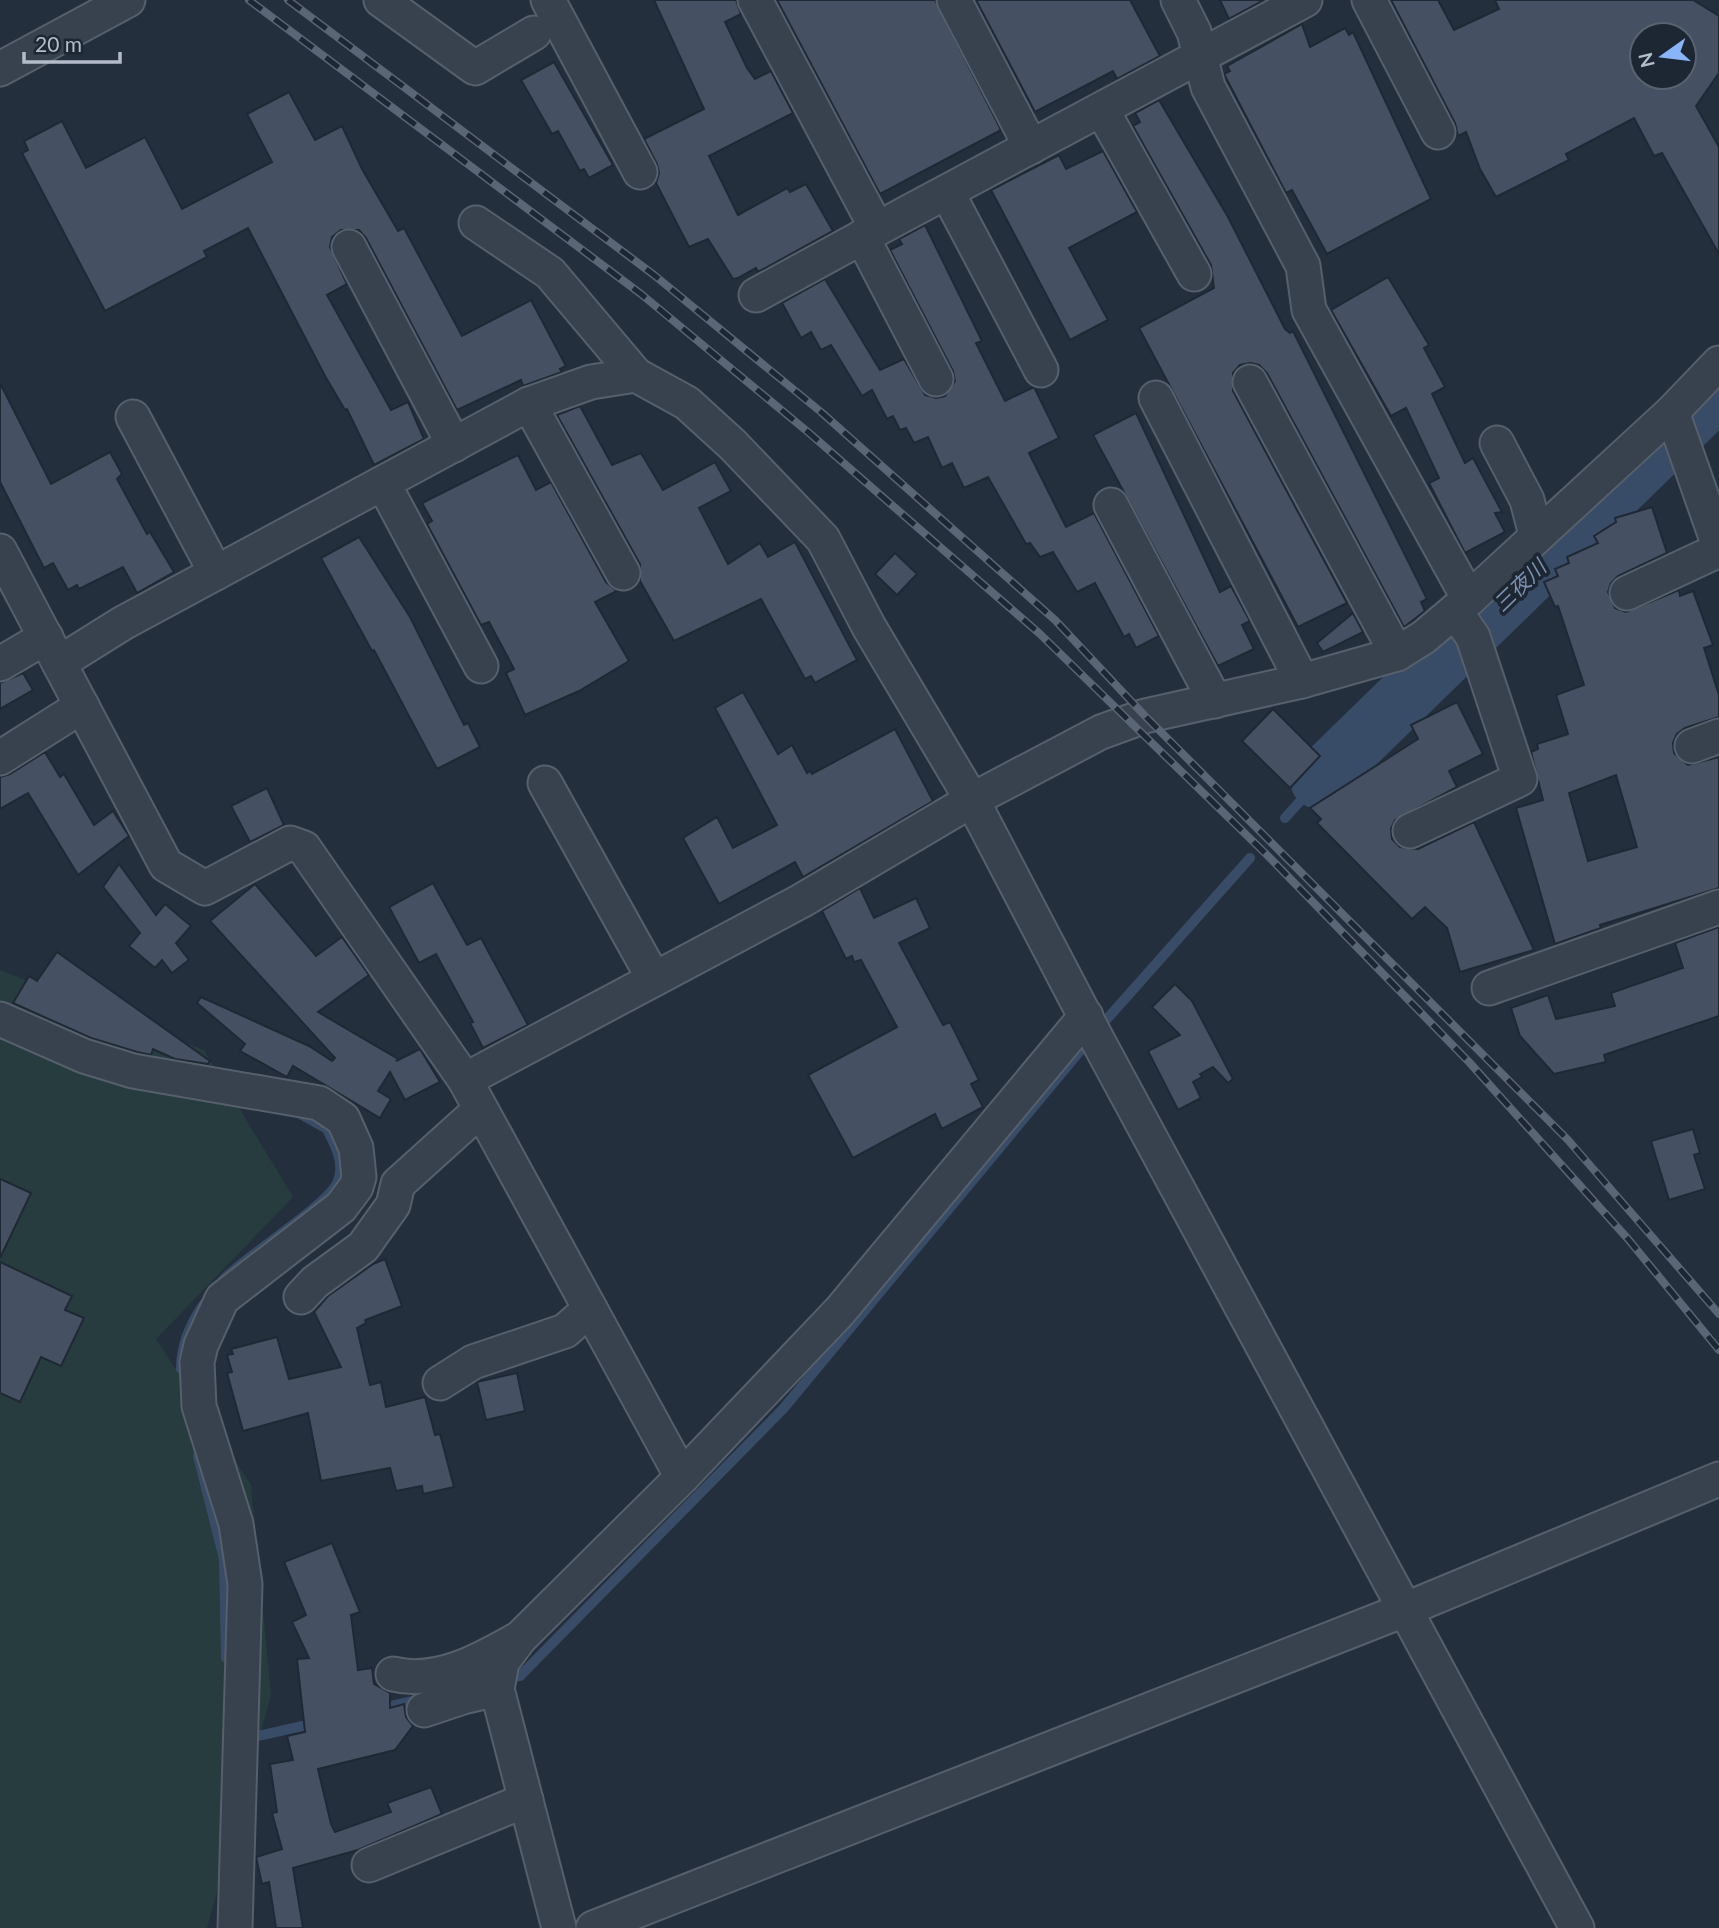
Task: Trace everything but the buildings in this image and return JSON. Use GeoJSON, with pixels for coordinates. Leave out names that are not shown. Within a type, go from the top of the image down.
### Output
{"type":"FeatureCollection","features":[{"type":"Feature","properties":{"kind":"street"},"geometry":{"type":"LineString","coordinates":[[0,69],[128,0]]}},
{"type":"Feature","properties":{"kind":"street"},"geometry":{"type":"LineString","coordinates":[[381,0],[474,68],[534,33]]}},
{"type":"Feature","properties":{"kind":"street"},"geometry":{"type":"LineString","coordinates":[[548,0],[640,172]]}},
{"type":"Feature","properties":{"kind":"street"},"geometry":{"type":"LineString","coordinates":[[755,0],[869,233],[936,379]]}},
{"type":"Feature","properties":{"kind":"street"},"geometry":{"type":"LineString","coordinates":[[954,0],[1031,148]]}},
{"type":"Feature","properties":{"kind":"street"},"geometry":{"type":"LineString","coordinates":[[1178,0],[1194,32],[1208,87],[1303,266],[1309,310],[1462,605],[1520,779],[1410,831]]}},
{"type":"Feature","properties":{"kind":"street"},"geometry":{"type":"LineString","coordinates":[[756,295],[1306,0]]}},
{"type":"Feature","properties":{"kind":"street"},"geometry":{"type":"LineString","coordinates":[[1369,0],[1438,132]]}},
{"type":"Feature","properties":{"kind":"street"},"geometry":{"type":"LineString","coordinates":[[1102,110],[1194,274]]}},
{"type":"Feature","properties":{"kind":"street"},"geometry":{"type":"LineString","coordinates":[[947,192],[1041,370]]}},
{"type":"Feature","properties":{"kind":"street"},"geometry":{"type":"LineString","coordinates":[[476,223],[550,273],[636,375],[687,403],[733,445],[823,539],[869,627],[972,800],[1577,1928]]}},
{"type":"Feature","properties":{"kind":"street"},"geometry":{"type":"LineString","coordinates":[[349,247],[454,445]]}},
{"type":"Feature","properties":{"kind":"street"},"geometry":{"type":"LineString","coordinates":[[465,1080],[801,901],[972,800],[1101,732],[1145,716],[1302,681],[1397,654],[1424,637],[1462,605],[1672,412],[1719,363]]}},
{"type":"Feature","properties":{"kind":"street"},"geometry":{"type":"LineString","coordinates":[[0,664],[52,650],[123,623],[529,404],[592,382],[636,375]]}},
{"type":"Feature","properties":{"kind":"street"},"geometry":{"type":"LineString","coordinates":[[1250,382],[1397,654]]}},
{"type":"Feature","properties":{"kind":"street"},"geometry":{"type":"LineString","coordinates":[[1156,398],[1302,681]]}},
{"type":"Feature","properties":{"kind":"street"},"geometry":{"type":"LineString","coordinates":[[529,404],[622,573]]}},
{"type":"Feature","properties":{"kind":"street"},"geometry":{"type":"LineString","coordinates":[[1628,593],[1719,548],[1672,412]]}},
{"type":"Feature","properties":{"kind":"street"},"geometry":{"type":"LineString","coordinates":[[133,417],[216,573]]}},
{"type":"Feature","properties":{"kind":"street"},"geometry":{"type":"LineString","coordinates":[[1497,443],[1527,500],[1536,535]]}},
{"type":"Feature","properties":{"kind":"street"},"geometry":{"type":"LineString","coordinates":[[383,483],[481,666]]}},
{"type":"Feature","properties":{"kind":"street"},"geometry":{"type":"LineString","coordinates":[[1111,505],[1215,701]]}},
{"type":"Feature","properties":{"kind":"street"},"geometry":{"type":"LineString","coordinates":[[0,551],[166,865],[205,888],[290,844],[304,849],[465,1080],[682,1476]]}},
{"type":"Feature","properties":{"kind":"street"},"geometry":{"type":"LineString","coordinates":[[0,758],[82,706]]}},
{"type":"Feature","properties":{"kind":"street"},"geometry":{"type":"LineString","coordinates":[[545,783],[654,979]]}},
{"type":"Feature","properties":{"kind":"street"},"geometry":{"type":"LineString","coordinates":[[1489,988],[1719,908]]}},
{"type":"Feature","properties":{"kind":"street"},"geometry":{"type":"LineString","coordinates":[[0,1019],[84,1056],[133,1071],[318,1103],[342,1119],[356,1148],[359,1177],[341,1207],[222,1299],[201,1345],[197,1362],[199,1406],[236,1524],[245,1584],[235,1928]]}},
{"type":"Feature","properties":{"kind":"street"},"geometry":{"type":"LineString","coordinates":[[559,1928],[497,1689],[502,1662],[520,1638],[682,1476],[840,1311],[1092,1028]]}},
{"type":"Feature","properties":{"kind":"street"},"geometry":{"type":"LineString","coordinates":[[301,1297],[315,1282],[363,1247],[393,1205],[398,1184],[480,1110]]}},
{"type":"Feature","properties":{"kind":"street"},"geometry":{"type":"LineString","coordinates":[[440,1383],[473,1362],[565,1331],[590,1309]]}},
{"type":"Feature","properties":{"kind":"street"},"geometry":{"type":"LineString","coordinates":[[593,1928],[1405,1610],[1719,1479]]}},
{"type":"Feature","properties":{"kind":"street"},"geometry":{"type":"LineString","coordinates":[[393,1674],[405,1677],[472,1665],[520,1638]]}},
{"type":"Feature","properties":{"kind":"street"},"geometry":{"type":"LineString","coordinates":[[424,1710],[497,1689]]}},
{"type":"Feature","properties":{"kind":"street"},"geometry":{"type":"LineString","coordinates":[[369,1865],[526,1800]]}},
{"type":"Feature","properties":{"kind":"green space"},"geometry":{"type":"Polygon","coordinates":[[[0,970],[204,1050],[293,1197],[156,1339],[251,1485],[271,1695],[207,1928],[0,1928],[0,970]]]}},
{"type":"Feature","properties":{"kind":"waterway","name":"三夜川"},"geometry":{"type":"LineString","coordinates":[[1319,780],[1719,390]]}},
{"type":"Feature","properties":{"kind":"waterway"},"geometry":{"type":"LineString","coordinates":[[1285,818],[1319,780]]}},
{"type":"Feature","properties":{"kind":"waterway"},"geometry":{"type":"LineString","coordinates":[[1099,1028],[1250,858]]}},
{"type":"Feature","properties":{"kind":"waterway"},"geometry":{"type":"LineString","coordinates":[[505,1679],[520,1676],[783,1409],[1089,1040]]}},
{"type":"Feature","properties":{"kind":"waterway"},"geometry":{"type":"LineString","coordinates":[[223,1280],[304,1216],[338,1181],[340,1161],[327,1129],[302,1115]]}},
{"type":"Feature","properties":{"kind":"waterway"},"geometry":{"type":"LineString","coordinates":[[181,1369],[187,1336],[203,1305]]}},
{"type":"Feature","properties":{"kind":"waterway"},"geometry":{"type":"LineString","coordinates":[[198,1456],[224,1559],[226,1658]]}},
{"type":"Feature","properties":{"kind":"waterway"},"geometry":{"type":"LineString","coordinates":[[378,1709],[422,1699]]}},
{"type":"Feature","properties":{"kind":"waterway"},"geometry":{"type":"LineString","coordinates":[[245,1739],[316,1723]]}},
{"type":"Feature","properties":{"kind":"railway"},"geometry":{"type":"LineString","coordinates":[[249,0],[641,294],[808,432],[1040,634],[1267,855],[1469,1062],[1628,1239],[1719,1350]]}},
{"type":"Feature","properties":{"kind":"railway"},"geometry":{"type":"LineString","coordinates":[[288,0],[654,275],[821,412],[1055,620],[1145,716],[1568,1140],[1719,1314]]}}]}
